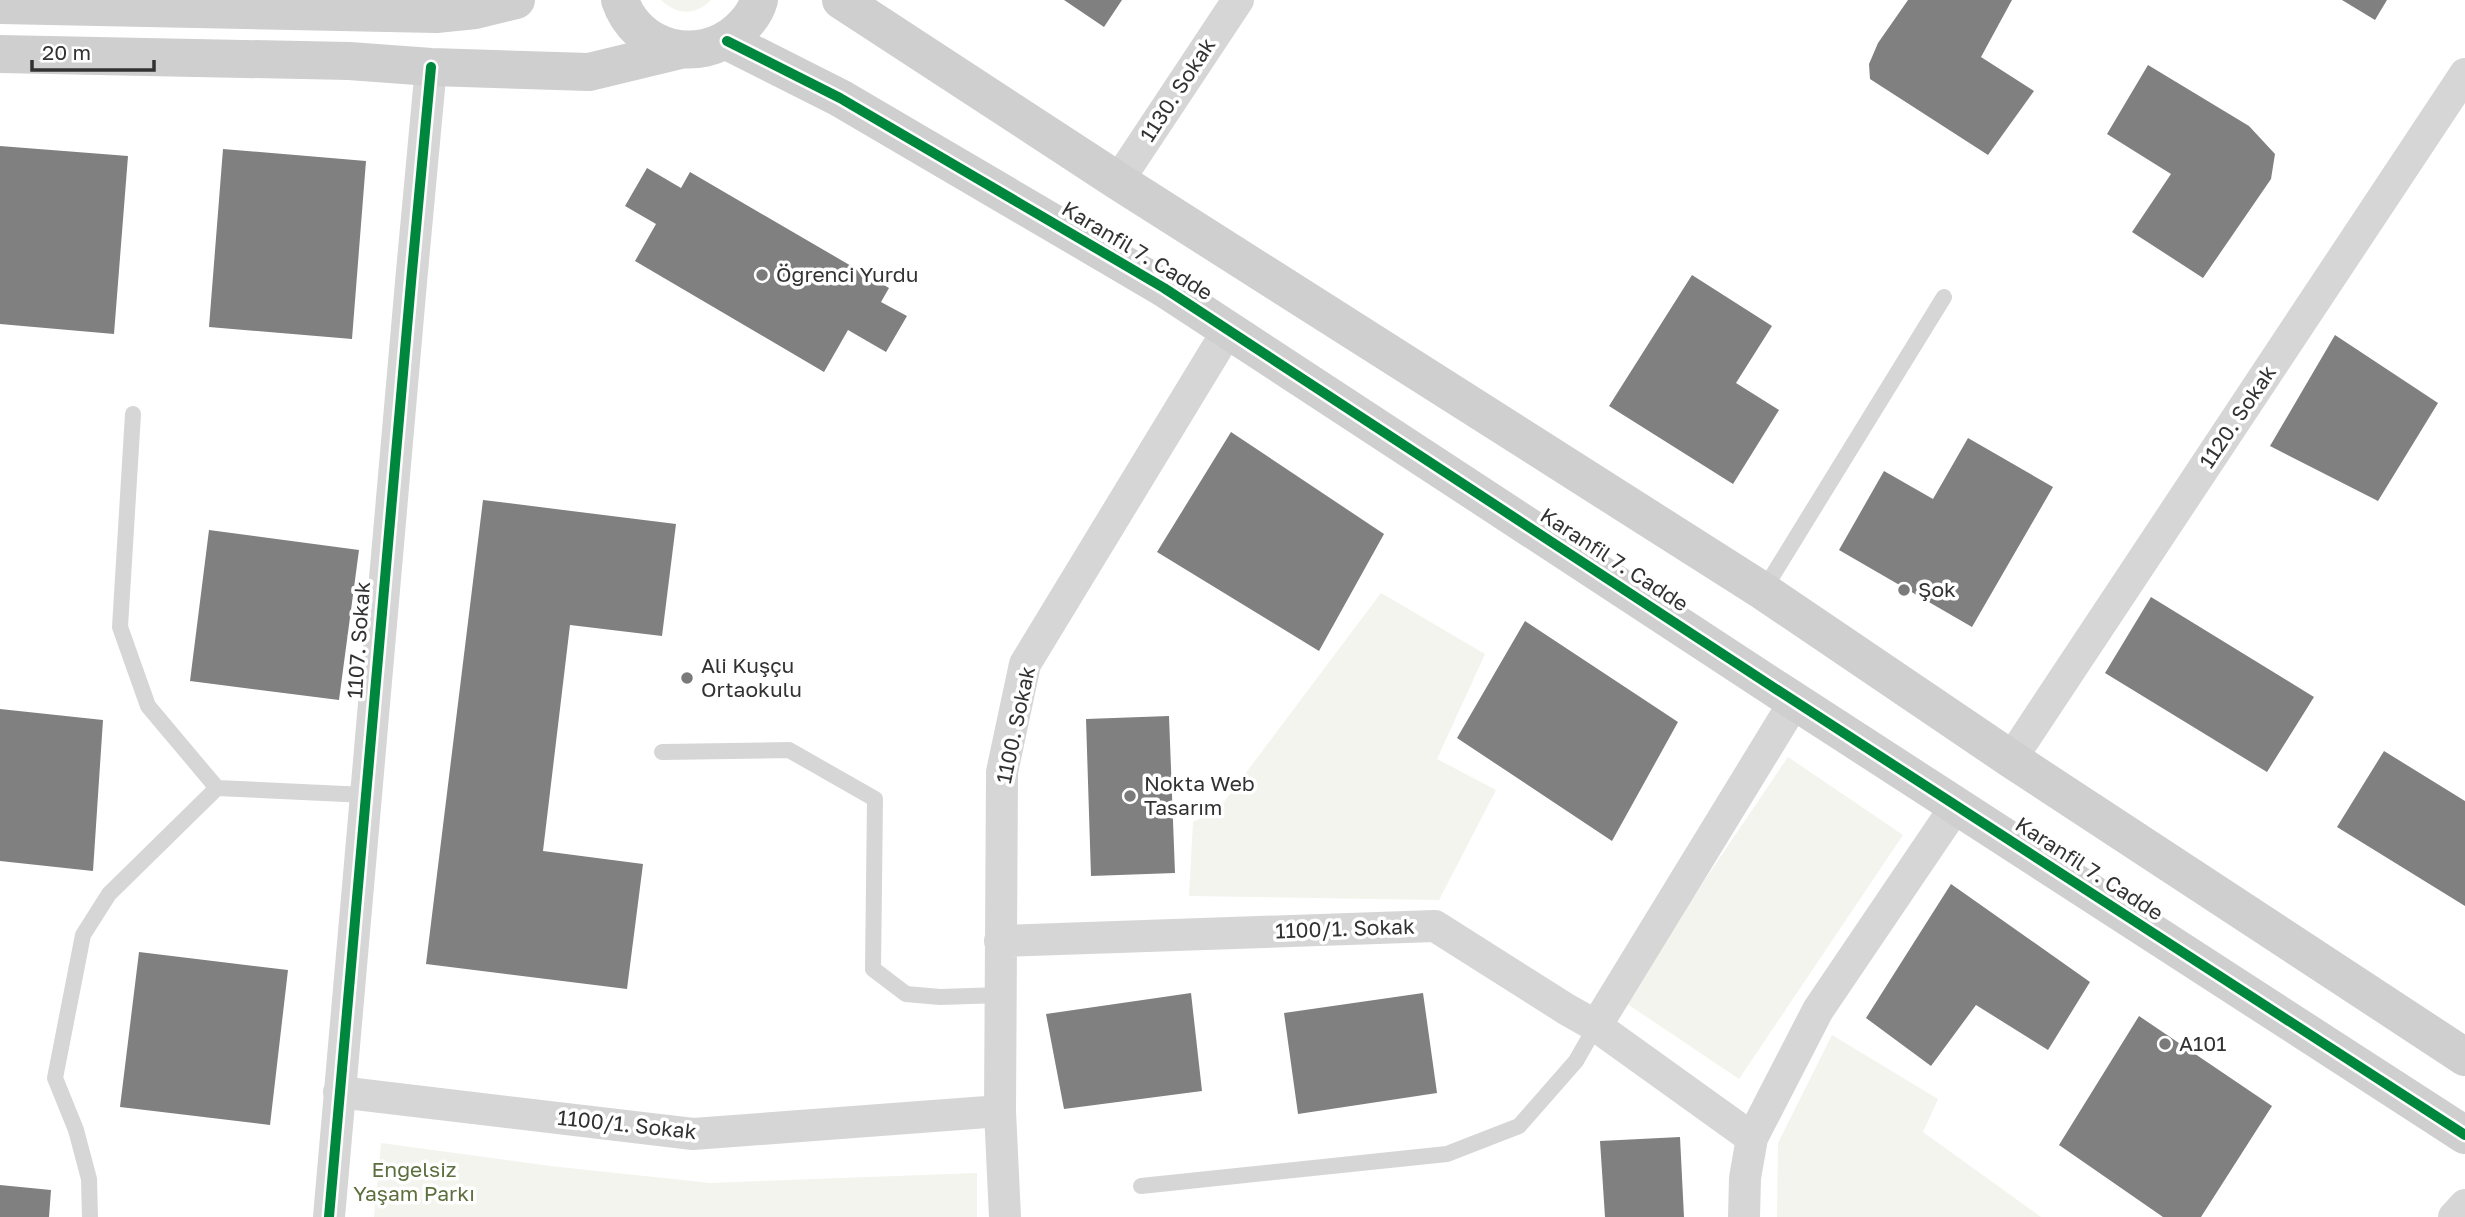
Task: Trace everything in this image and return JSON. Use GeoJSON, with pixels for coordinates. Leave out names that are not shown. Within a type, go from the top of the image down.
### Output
{"type":"FeatureCollection","features":[{"type":"Feature","properties":{"kind":"street"},"geometry":{"type":"LineString","coordinates":[[0,5],[442,7],[475,10],[516,0]]}},
{"type":"Feature","properties":{"kind":"street"},"geometry":{"type":"LineString","coordinates":[[620,0],[623,10],[637,29],[657,43],[680,50]]}},
{"type":"Feature","properties":{"kind":"street"},"geometry":{"type":"LineString","coordinates":[[0,54],[349,61],[432,67],[589,72],[680,50],[704,50],[727,41],[745,25],[759,0]]}},
{"type":"Feature","properties":{"kind":"street"},"geometry":{"type":"LineString","coordinates":[[841,0],[1118,181],[1763,591],[2011,759],[2465,1057]]}},
{"type":"Feature","properties":{"kind":"street","name":"1130. Sokak"},"geometry":{"type":"LineString","coordinates":[[1118,181],[1238,0]]}},
{"type":"Feature","properties":{"kind":"street","name":"Karanfil 7. Cadde"},"geometry":{"type":"LineString","coordinates":[[727,41],[840,98],[1164,288],[2465,1135]]}},
{"type":"Feature","properties":{"kind":"street","name":"1107. Sokak"},"geometry":{"type":"LineString","coordinates":[[329,1217],[380,603],[432,67]]}},
{"type":"Feature","properties":{"kind":"street","name":"1120. Sokak"},"geometry":{"type":"LineString","coordinates":[[2011,759],[2465,74]]}},
{"type":"Feature","properties":{"kind":"street","name":"1100. Sokak"},"geometry":{"type":"LineString","coordinates":[[1004,1217],[1000,1111],[1002,772],[1025,664],[1228,330]]}},
{"type":"Feature","properties":{"kind":"street"},"geometry":{"type":"LineString","coordinates":[[1595,1026],[1795,701]]}},
{"type":"Feature","properties":{"kind":"street"},"geometry":{"type":"LineString","coordinates":[[1744,1217],[1745,1178],[1752,1138],[1818,1010],[1956,806]]}},
{"type":"Feature","properties":{"kind":"street","name":"1100/1. Sokak"},"geometry":{"type":"LineString","coordinates":[[1000,942],[1435,926],[1595,1026],[1752,1138]]}},
{"type":"Feature","properties":{"kind":"street","name":"1100/1. Sokak"},"geometry":{"type":"LineString","coordinates":[[339,1092],[693,1134],[1000,1111]]}},
{"type":"Feature","properties":{"kind":"street"},"geometry":{"type":"LineString","coordinates":[[2454,1217],[2465,1205]]}},
{"type":"Feature","properties":{"kind":"lane"},"geometry":{"type":"LineString","coordinates":[[1763,591],[1944,297]]}},
{"type":"Feature","properties":{"kind":"lane"},"geometry":{"type":"LineString","coordinates":[[133,414],[120,626],[148,706],[217,788]]}},
{"type":"Feature","properties":{"kind":"lane"},"geometry":{"type":"LineString","coordinates":[[662,752],[789,750],[874,799],[873,969],[906,994],[940,997],[1000,995]]}},
{"type":"Feature","properties":{"kind":"lane"},"geometry":{"type":"LineString","coordinates":[[90,1217],[89,1180],[76,1130],[55,1078],[83,935],[109,894],[217,788],[366,795]]}},
{"type":"Feature","properties":{"kind":"lane"},"geometry":{"type":"LineString","coordinates":[[1141,1186],[1447,1154],[1520,1126],[1577,1060],[1595,1026]]}},
{"type":"Feature","properties":{"kind":"green space"},"geometry":{"type":"Polygon","coordinates":[[[661,0],[711,0],[699,9],[686,12],[673,9],[661,0]]]}},
{"type":"Feature","properties":{"kind":"green space"},"geometry":{"type":"Polygon","coordinates":[[[1381,593],[1485,654],[1437,759],[1496,790],[1439,900],[1189,896],[1193,822],[1218,810],[1381,593]]]}},
{"type":"Feature","properties":{"kind":"green space"},"geometry":{"type":"Polygon","coordinates":[[[1788,757],[1903,835],[1739,1079],[1623,1001],[1788,757]]]}},
{"type":"Feature","properties":{"kind":"green space"},"geometry":{"type":"Polygon","coordinates":[[[1832,1035],[1938,1099],[1923,1132],[2041,1217],[1777,1217],[1778,1143],[1832,1035]]]}},
{"type":"Feature","properties":{"kind":"green space","name":"Engelsiz Yaşam Parkı"},"geometry":{"type":"Polygon","coordinates":[[[381,1143],[550,1166],[710,1183],[977,1173],[977,1217],[374,1217],[381,1143]]]}},
{"type":"Feature","properties":{"kind":"building"},"geometry":{"type":"Polygon","coordinates":[[[1064,0],[1122,0],[1104,27],[1064,0]]]}},
{"type":"Feature","properties":{"kind":"building"},"geometry":{"type":"Polygon","coordinates":[[[1908,0],[2012,0],[1981,57],[2034,91],[1988,155],[1870,79],[1869,64],[1878,43],[1908,0]]]}},
{"type":"Feature","properties":{"kind":"building"},"geometry":{"type":"Polygon","coordinates":[[[2342,0],[2387,0],[2375,20],[2342,0]]]}},
{"type":"Feature","properties":{"kind":"building"},"geometry":{"type":"Polygon","coordinates":[[[2148,65],[2249,126],[2275,154],[2271,179],[2203,278],[2132,232],[2171,174],[2107,134],[2148,65]]]}},
{"type":"Feature","properties":{"kind":"building"},"geometry":{"type":"Polygon","coordinates":[[[0,146],[128,156],[114,334],[0,324],[0,146]]]}},
{"type":"Feature","properties":{"kind":"building"},"geometry":{"type":"Polygon","coordinates":[[[223,149],[366,161],[352,339],[209,327],[223,149]]]}},
{"type":"Feature","properties":{"kind":"building","name":"Öğrenci Yurdu"},"geometry":{"type":"Polygon","coordinates":[[[647,168],[681,188],[690,172],[889,288],[881,302],[907,316],[886,352],[848,330],[824,372],[635,261],[656,224],[625,206],[647,168]]]}},
{"type":"Feature","properties":{"kind":"building"},"geometry":{"type":"Polygon","coordinates":[[[1692,275],[1772,326],[1736,383],[1779,410],[1733,484],[1609,406],[1692,275]]]}},
{"type":"Feature","properties":{"kind":"building"},"geometry":{"type":"Polygon","coordinates":[[[2335,335],[2438,403],[2378,501],[2270,446],[2335,335]]]}},
{"type":"Feature","properties":{"kind":"building"},"geometry":{"type":"Polygon","coordinates":[[[1231,432],[1384,534],[1319,651],[1157,552],[1231,432]]]}},
{"type":"Feature","properties":{"kind":"building"},"geometry":{"type":"Polygon","coordinates":[[[1968,438],[2053,487],[1972,627],[1839,550],[1884,471],[1933,499],[1968,438]]]}},
{"type":"Feature","properties":{"kind":"building"},"geometry":{"type":"Polygon","coordinates":[[[483,500],[676,524],[662,636],[570,625],[543,851],[643,864],[627,989],[426,964],[483,500]]]}},
{"type":"Feature","properties":{"kind":"building"},"geometry":{"type":"Polygon","coordinates":[[[209,530],[359,550],[339,700],[190,681],[209,530]]]}},
{"type":"Feature","properties":{"kind":"building"},"geometry":{"type":"Polygon","coordinates":[[[2151,597],[2314,697],[2267,772],[2105,673],[2151,597]]]}},
{"type":"Feature","properties":{"kind":"building"},"geometry":{"type":"Polygon","coordinates":[[[1525,621],[1678,722],[1612,841],[1457,738],[1525,621]]]}},
{"type":"Feature","properties":{"kind":"building"},"geometry":{"type":"Polygon","coordinates":[[[0,709],[103,720],[93,871],[0,861],[0,709]]]}},
{"type":"Feature","properties":{"kind":"building"},"geometry":{"type":"Polygon","coordinates":[[[1169,716],[1175,873],[1091,876],[1086,719],[1169,716]]]}},
{"type":"Feature","properties":{"kind":"building"},"geometry":{"type":"Polygon","coordinates":[[[2384,751],[2465,801],[2465,906],[2337,827],[2384,751]]]}},
{"type":"Feature","properties":{"kind":"building"},"geometry":{"type":"Polygon","coordinates":[[[1951,884],[2090,982],[2048,1050],[1976,1005],[1931,1066],[1866,1018],[1951,884]]]}},
{"type":"Feature","properties":{"kind":"building"},"geometry":{"type":"Polygon","coordinates":[[[139,952],[288,970],[270,1125],[120,1107],[139,952]]]}},
{"type":"Feature","properties":{"kind":"building"},"geometry":{"type":"Polygon","coordinates":[[[1191,993],[1202,1091],[1064,1109],[1046,1014],[1191,993]]]}},
{"type":"Feature","properties":{"kind":"building"},"geometry":{"type":"Polygon","coordinates":[[[1423,993],[1437,1093],[1298,1114],[1284,1013],[1423,993]]]}},
{"type":"Feature","properties":{"kind":"building"},"geometry":{"type":"Polygon","coordinates":[[[2139,1016],[2272,1106],[2201,1217],[2163,1217],[2059,1145],[2139,1016]]]}},
{"type":"Feature","properties":{"kind":"building"},"geometry":{"type":"Polygon","coordinates":[[[1680,1137],[1684,1217],[1605,1217],[1600,1141],[1680,1137]]]}},
{"type":"Feature","properties":{"kind":"building"},"geometry":{"type":"Polygon","coordinates":[[[0,1185],[51,1190],[49,1217],[0,1217],[0,1185]]]}},
{"type":"Feature","properties":{"kind":"cycle path"},"geometry":{"type":"LineString","coordinates":[[727,41],[840,98],[1164,288],[1779,691],[2465,1135]]}},
{"type":"Feature","properties":{"kind":"cycle path"},"geometry":{"type":"LineString","coordinates":[[329,1217],[431,67]]}},
{"type":"Feature","properties":{"kind":"place","name":"Öğrenci Yurdu"},"geometry":{"type":"Point","coordinates":[762,275]}},
{"type":"Feature","properties":{"kind":"place","name":"Şok"},"geometry":{"type":"Point","coordinates":[1904,590]}},
{"type":"Feature","properties":{"kind":"place","name":"Ali Kuşçu Ortaokulu"},"geometry":{"type":"Point","coordinates":[687,678]}},
{"type":"Feature","properties":{"kind":"place","name":"Nokta Web Tasarım"},"geometry":{"type":"Point","coordinates":[1130,796]}},
{"type":"Feature","properties":{"kind":"place","name":"A101"},"geometry":{"type":"Point","coordinates":[2165,1044]}}]}
